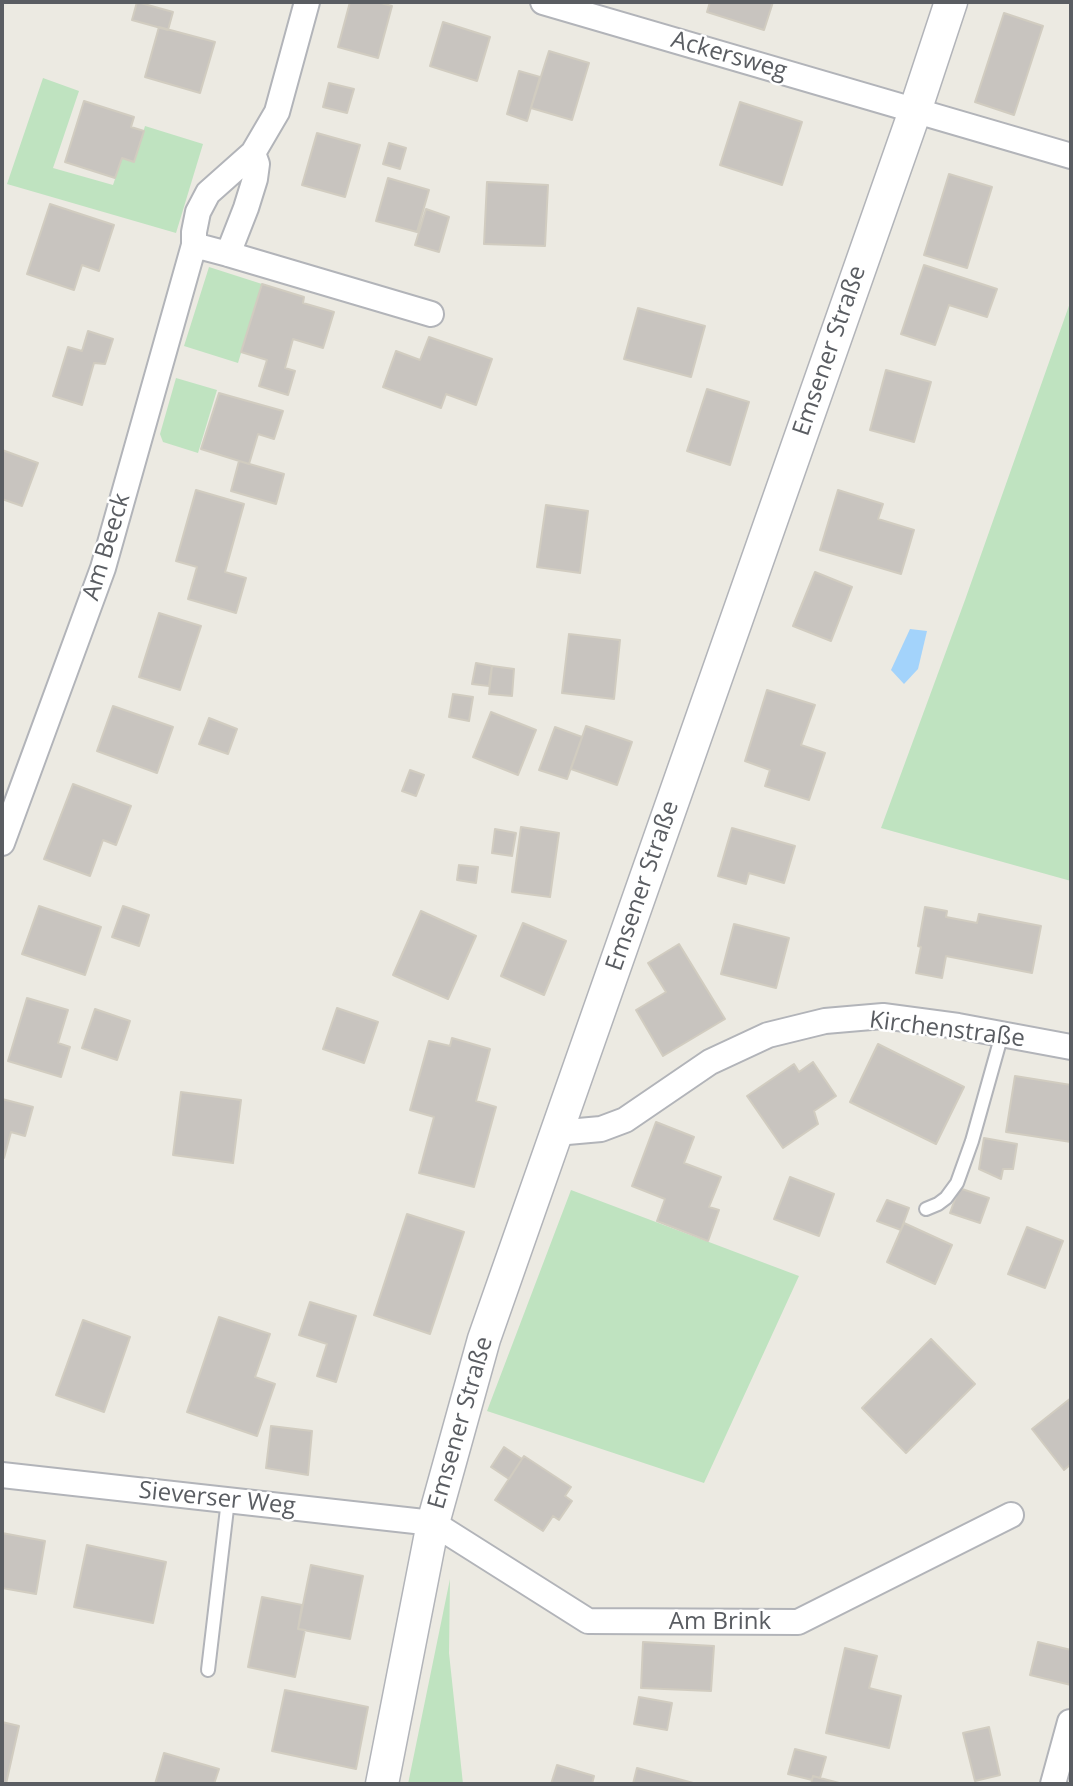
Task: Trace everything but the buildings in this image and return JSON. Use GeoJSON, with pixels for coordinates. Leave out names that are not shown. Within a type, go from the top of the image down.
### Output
{"type":"FeatureCollection","features":[{"type":"Feature","properties":{"kind":"street","name":"Am Beeck"},"geometry":{"type":"LineString","coordinates":[[2,843],[103,568],[194,245],[198,212],[208,192],[253,153],[277,112],[307,2]]}},
{"type":"Feature","properties":{"kind":"street","name":"Ackersweg"},"geometry":{"type":"LineString","coordinates":[[542,2],[1071,156]]}},
{"type":"Feature","properties":{"kind":"street","name":"Emsener Straße"},"geometry":{"type":"LineString","coordinates":[[382,1784],[433,1523],[484,1339],[951,2]]}},
{"type":"Feature","properties":{"kind":"street"},"geometry":{"type":"LineString","coordinates":[[228,254],[255,179],[257,164],[253,153]]}},
{"type":"Feature","properties":{"kind":"street"},"geometry":{"type":"LineString","coordinates":[[194,245],[431,314]]}},
{"type":"Feature","properties":{"kind":"street","name":"Kirchenstraße"},"geometry":{"type":"LineString","coordinates":[[556,1133],[601,1129],[625,1120],[710,1062],[768,1035],[825,1021],[883,1016],[958,1026],[1071,1047]]}},
{"type":"Feature","properties":{"kind":"street","name":"Sieverser Weg"},"geometry":{"type":"LineString","coordinates":[[2,1475],[433,1523]]}},
{"type":"Feature","properties":{"kind":"street","name":"Am Brink"},"geometry":{"type":"LineString","coordinates":[[433,1523],[588,1620],[798,1622],[1011,1515]]}},
{"type":"Feature","properties":{"kind":"street"},"geometry":{"type":"LineString","coordinates":[[1053,1784],[1070,1722]]}},
{"type":"Feature","properties":{"kind":"lane"},"geometry":{"type":"LineString","coordinates":[[926,1209],[946,1198],[957,1183],[972,1141],[1002,1034]]}},
{"type":"Feature","properties":{"kind":"lane"},"geometry":{"type":"LineString","coordinates":[[208,1670],[228,1500]]}},
{"type":"Feature","properties":{"kind":"green space"},"geometry":{"type":"Polygon","coordinates":[[[43,78],[79,91],[53,168],[113,185],[122,158],[134,162],[145,126],[203,144],[176,233],[7,184],[43,78]]]}},
{"type":"Feature","properties":{"kind":"green space"},"geometry":{"type":"Polygon","coordinates":[[[209,267],[262,284],[238,363],[184,346],[209,267]]]}},
{"type":"Feature","properties":{"kind":"green space"},"geometry":{"type":"Polygon","coordinates":[[[1071,300],[1071,881],[881,828],[1071,300]]]}},
{"type":"Feature","properties":{"kind":"green space"},"geometry":{"type":"Polygon","coordinates":[[[176,378],[217,390],[198,453],[163,442],[160,434],[176,378]]]}},
{"type":"Feature","properties":{"kind":"green space"},"geometry":{"type":"Polygon","coordinates":[[[571,1190],[799,1276],[704,1483],[487,1411],[571,1190]]]}},
{"type":"Feature","properties":{"kind":"green space"},"geometry":{"type":"Polygon","coordinates":[[[450,1579],[449,1653],[463,1784],[408,1784],[450,1579]]]}},
{"type":"Feature","properties":{"kind":"water"},"geometry":{"type":"Polygon","coordinates":[[[910,629],[927,631],[918,669],[904,684],[891,670],[910,629]]]}}]}
